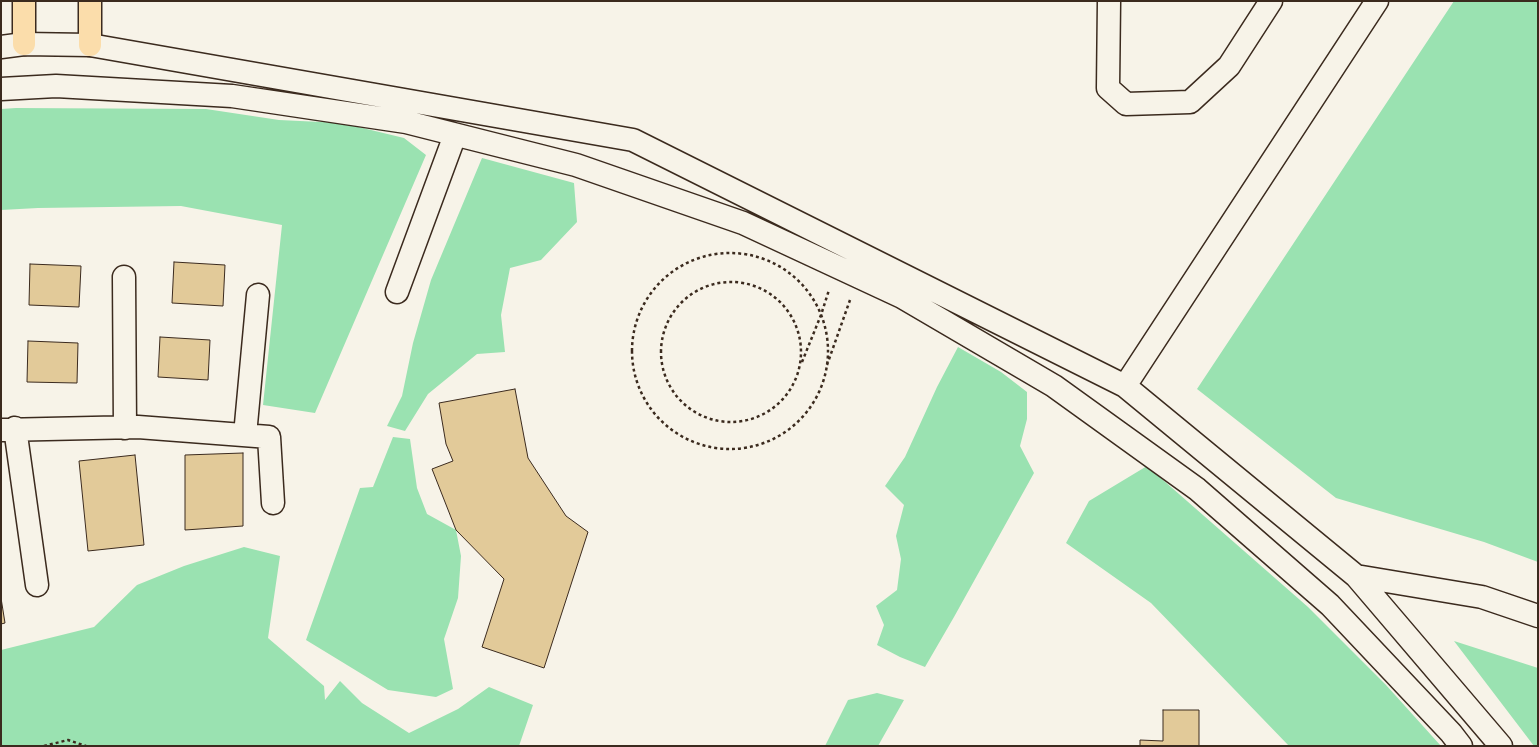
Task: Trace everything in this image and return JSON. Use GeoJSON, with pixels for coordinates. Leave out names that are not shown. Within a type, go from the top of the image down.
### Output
{"type":"FeatureCollection","features":[{"type":"Feature","properties":{"kind":"main road"},"geometry":{"type":"LineString","coordinates":[[24,1],[24,44]]}},
{"type":"Feature","properties":{"kind":"main road"},"geometry":{"type":"LineString","coordinates":[[90,1],[90,45]]}},
{"type":"Feature","properties":{"kind":"street"},"geometry":{"type":"LineString","coordinates":[[1109,1],[1108,88],[1126,104],[1190,102],[1229,66],[1271,1]]}},
{"type":"Feature","properties":{"kind":"street"},"geometry":{"type":"LineString","coordinates":[[1125,386],[1376,1]]}},
{"type":"Feature","properties":{"kind":"street"},"geometry":{"type":"LineString","coordinates":[[1,47],[24,44],[90,45],[633,140],[1125,386],[1356,576],[1501,746]]}},
{"type":"Feature","properties":{"kind":"street"},"geometry":{"type":"LineString","coordinates":[[1,88],[56,86],[232,96],[406,122],[576,165],[743,223],[902,297],[1054,386],[1197,489],[1330,605],[1462,746]]}},
{"type":"Feature","properties":{"kind":"street"},"geometry":{"type":"LineString","coordinates":[[397,292],[455,135]]}},
{"type":"Feature","properties":{"kind":"street"},"geometry":{"type":"LineString","coordinates":[[124,277],[125,428]]}},
{"type":"Feature","properties":{"kind":"street"},"geometry":{"type":"LineString","coordinates":[[245,435],[258,295]]}},
{"type":"Feature","properties":{"kind":"street"},"geometry":{"type":"LineString","coordinates":[[38,585],[8,429],[138,427],[269,437],[273,504]]}},
{"type":"Feature","properties":{"kind":"street"},"geometry":{"type":"LineString","coordinates":[[1356,576],[1482,597],[1538,616]]}},
{"type":"Feature","properties":{"kind":"path"},"geometry":{"type":"LineString","coordinates":[[826,368],[828,341],[821,315],[807,290],[786,269],[760,257],[745,254],[731,252],[702,256],[676,268],[654,288],[639,312],[632,340],[634,370],[643,397],[659,419],[680,436],[705,446],[732,450],[758,445],[783,434],[803,416],[818,394],[858,277]]}},
{"type":"Feature","properties":{"kind":"path"},"geometry":{"type":"LineString","coordinates":[[801,364],[801,342],[795,321],[782,302],[764,289],[742,282],[720,282],[699,289],[681,302],[668,320],[661,342],[662,366],[671,389],[687,408],[708,419],[732,423],[756,418],[777,406],[793,387],[821,315],[837,267]]}},
{"type":"Feature","properties":{"kind":"path"},"geometry":{"type":"LineString","coordinates":[[44,746],[68,740],[86,746]]}},
{"type":"Feature","properties":{"kind":"green space"},"geometry":{"type":"Polygon","coordinates":[[[1454,1],[1538,1],[1538,562],[1484,542],[1336,498],[1197,389],[1454,1]]]}},
{"type":"Feature","properties":{"kind":"green space"},"geometry":{"type":"Polygon","coordinates":[[[1,109],[206,109],[279,120],[342,123],[404,138],[426,155],[315,413],[263,405],[282,225],[181,206],[1,210],[1,109]]]}},
{"type":"Feature","properties":{"kind":"green space"},"geometry":{"type":"Polygon","coordinates":[[[482,158],[574,183],[577,222],[541,260],[510,268],[501,315],[505,352],[477,354],[428,394],[405,431],[387,426],[402,396],[413,343],[431,280],[482,158]]]}},
{"type":"Feature","properties":{"kind":"green space"},"geometry":{"type":"Polygon","coordinates":[[[958,347],[1001,372],[1027,392],[1027,419],[1020,446],[1034,473],[925,667],[900,657],[877,645],[884,625],[876,606],[897,590],[901,559],[896,536],[904,505],[885,486],[905,457],[937,387],[958,347]]]}},
{"type":"Feature","properties":{"kind":"green space"},"geometry":{"type":"Polygon","coordinates":[[[393,437],[410,439],[417,488],[427,514],[456,530],[461,556],[458,598],[444,639],[453,689],[436,697],[388,690],[306,640],[360,488],[373,487],[393,437]]]}},
{"type":"Feature","properties":{"kind":"green space"},"geometry":{"type":"Polygon","coordinates":[[[1147,466],[1308,607],[1386,685],[1441,746],[1289,746],[1151,603],[1066,543],[1089,501],[1147,466]]]}},
{"type":"Feature","properties":{"kind":"green space"},"geometry":{"type":"Polygon","coordinates":[[[244,547],[280,556],[268,638],[324,686],[325,700],[340,681],[362,703],[409,733],[458,709],[489,687],[533,705],[519,746],[1,746],[1,650],[94,627],[137,585],[184,566],[244,547]]]}},
{"type":"Feature","properties":{"kind":"green space"},"geometry":{"type":"Polygon","coordinates":[[[1454,641],[1538,668],[1538,746],[1534,746],[1454,641]]]}},
{"type":"Feature","properties":{"kind":"green space"},"geometry":{"type":"Polygon","coordinates":[[[877,693],[904,700],[878,746],[825,746],[848,700],[877,693]]]}},
{"type":"Feature","properties":{"kind":"building"},"geometry":{"type":"Polygon","coordinates":[[[174,262],[225,265],[223,306],[172,303],[174,262]]]}},
{"type":"Feature","properties":{"kind":"building"},"geometry":{"type":"Polygon","coordinates":[[[30,264],[81,266],[79,307],[29,305],[30,264]]]}},
{"type":"Feature","properties":{"kind":"building"},"geometry":{"type":"Polygon","coordinates":[[[160,337],[210,340],[208,380],[158,377],[160,337]]]}},
{"type":"Feature","properties":{"kind":"building"},"geometry":{"type":"Polygon","coordinates":[[[28,341],[78,343],[77,383],[27,382],[28,341]]]}},
{"type":"Feature","properties":{"kind":"building"},"geometry":{"type":"Polygon","coordinates":[[[515,389],[528,458],[566,516],[588,532],[544,668],[482,647],[504,579],[456,530],[432,469],[453,461],[446,444],[439,403],[515,389]]]}},
{"type":"Feature","properties":{"kind":"building"},"geometry":{"type":"Polygon","coordinates":[[[243,453],[243,526],[185,530],[185,455],[243,453]]]}},
{"type":"Feature","properties":{"kind":"building"},"geometry":{"type":"Polygon","coordinates":[[[135,455],[144,545],[88,551],[79,461],[135,455]]]}},
{"type":"Feature","properties":{"kind":"building"},"geometry":{"type":"Polygon","coordinates":[[[1,598],[5,623],[1,624],[1,598]]]}},
{"type":"Feature","properties":{"kind":"building"},"geometry":{"type":"Polygon","coordinates":[[[1163,710],[1199,710],[1199,746],[1140,746],[1140,740],[1163,741],[1163,710]]]}}]}
